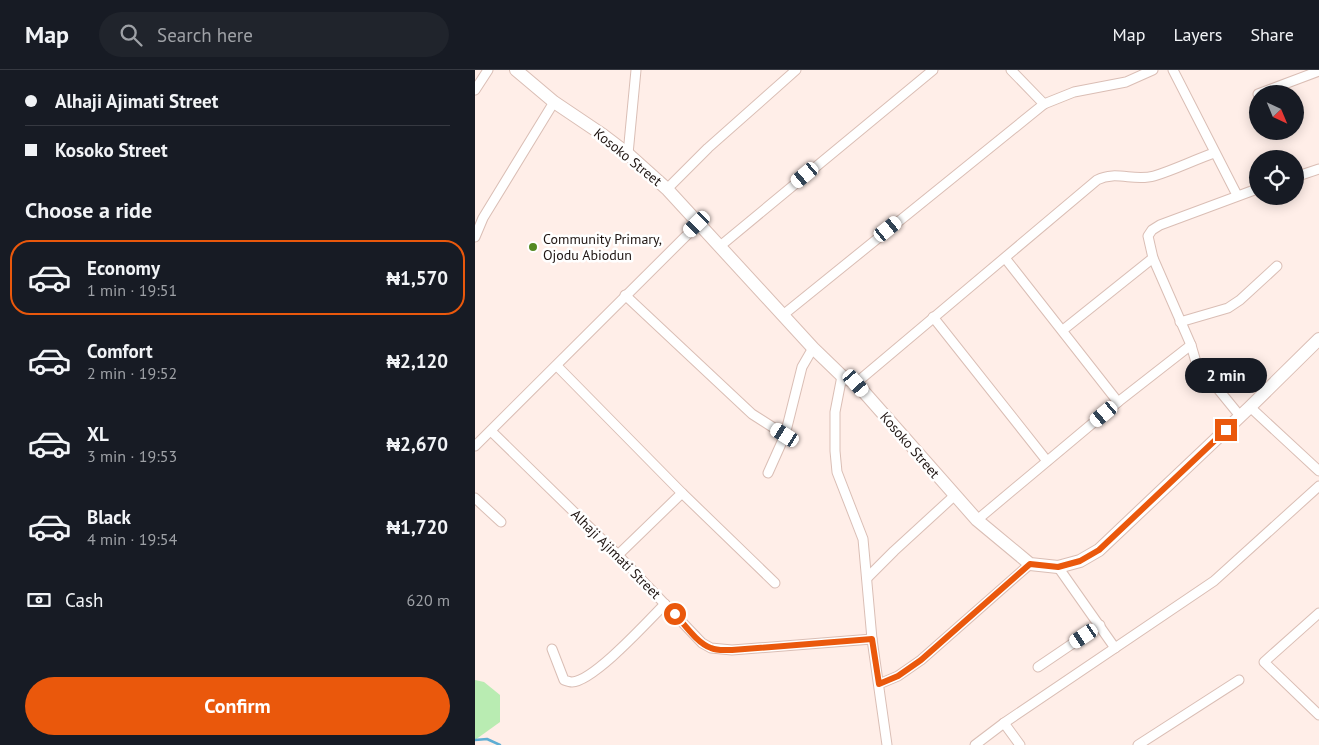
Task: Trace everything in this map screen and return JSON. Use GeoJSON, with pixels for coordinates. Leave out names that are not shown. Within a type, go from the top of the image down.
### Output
{"type":"FeatureCollection","features":[{"type":"Feature","properties":{"kind":"street"},"geometry":{"type":"LineString","coordinates":[[475,90],[488,70]]}},
{"type":"Feature","properties":{"kind":"street"},"geometry":{"type":"LineString","coordinates":[[628,154],[636,70]]}},
{"type":"Feature","properties":{"kind":"street"},"geometry":{"type":"LineString","coordinates":[[667,189],[707,148],[796,70]]}},
{"type":"Feature","properties":{"kind":"street"},"geometry":{"type":"LineString","coordinates":[[719,247],[933,70]]}},
{"type":"Feature","properties":{"kind":"street"},"geometry":{"type":"LineString","coordinates":[[1011,70],[1044,104]]}},
{"type":"Feature","properties":{"kind":"street"},"geometry":{"type":"LineString","coordinates":[[783,315],[1044,104],[1074,92],[1126,82],[1153,70]]}},
{"type":"Feature","properties":{"kind":"street"},"geometry":{"type":"LineString","coordinates":[[1173,70],[1213,153],[1237,195]]}},
{"type":"Feature","properties":{"kind":"street"},"geometry":{"type":"LineString","coordinates":[[1276,85],[1300,74],[1319,71]]}},
{"type":"Feature","properties":{"kind":"street","name":"Kosoko Street"},"geometry":{"type":"LineString","coordinates":[[523,73],[554,102],[628,154],[667,189],[697,224],[813,348],[842,376],[856,383],[977,520],[1030,564]]}},
{"type":"Feature","properties":{"kind":"street"},"geometry":{"type":"LineString","coordinates":[[475,237],[483,218],[554,102]]}},
{"type":"Feature","properties":{"kind":"street"},"geometry":{"type":"LineString","coordinates":[[856,383],[1097,180],[1105,176],[1143,178],[1154,176],[1213,153]]}},
{"type":"Feature","properties":{"kind":"street"},"geometry":{"type":"LineString","coordinates":[[1304,174],[1319,169]]}},
{"type":"Feature","properties":{"kind":"street"},"geometry":{"type":"LineString","coordinates":[[1240,416],[1196,362],[1191,345],[1153,258],[1148,236],[1152,230],[1160,225],[1249,191]]}},
{"type":"Feature","properties":{"kind":"street"},"geometry":{"type":"LineString","coordinates":[[475,446],[697,224]]}},
{"type":"Feature","properties":{"kind":"street"},"geometry":{"type":"LineString","coordinates":[[1005,258],[1118,402]]}},
{"type":"Feature","properties":{"kind":"street"},"geometry":{"type":"LineString","coordinates":[[1063,330],[1153,258]]}},
{"type":"Feature","properties":{"kind":"street"},"geometry":{"type":"LineString","coordinates":[[1180,322],[1228,308],[1240,300],[1277,266]]}},
{"type":"Feature","properties":{"kind":"street"},"geometry":{"type":"LineString","coordinates":[[625,295],[752,414],[785,435]]}},
{"type":"Feature","properties":{"kind":"street"},"geometry":{"type":"LineString","coordinates":[[933,317],[1047,461]]}},
{"type":"Feature","properties":{"kind":"street"},"geometry":{"type":"LineString","coordinates":[[879,684],[898,676],[921,660],[1030,564],[1058,567],[1080,561],[1099,550],[1319,339]]}},
{"type":"Feature","properties":{"kind":"street"},"geometry":{"type":"LineString","coordinates":[[977,520],[1118,402],[1191,345]]}},
{"type":"Feature","properties":{"kind":"street"},"geometry":{"type":"LineString","coordinates":[[769,473],[785,435],[802,368],[813,348]]}},
{"type":"Feature","properties":{"kind":"street"},"geometry":{"type":"LineString","coordinates":[[557,366],[682,493],[775,583]]}},
{"type":"Feature","properties":{"kind":"street"},"geometry":{"type":"LineString","coordinates":[[842,376],[835,412],[837,472],[863,539],[872,639],[887,745]]}},
{"type":"Feature","properties":{"kind":"street"},"geometry":{"type":"LineString","coordinates":[[1250,407],[1319,471]]}},
{"type":"Feature","properties":{"kind":"street","name":"Alhaji Ajimati Street"},"geometry":{"type":"LineString","coordinates":[[491,431],[618,555],[702,643],[711,648],[732,650],[872,639]]}},
{"type":"Feature","properties":{"kind":"street"},"geometry":{"type":"LineString","coordinates":[[975,745],[1004,723],[1214,581],[1319,486]]}},
{"type":"Feature","properties":{"kind":"street"},"geometry":{"type":"LineString","coordinates":[[618,555],[682,493]]}},
{"type":"Feature","properties":{"kind":"street"},"geometry":{"type":"LineString","coordinates":[[867,578],[955,496]]}},
{"type":"Feature","properties":{"kind":"street"},"geometry":{"type":"LineString","coordinates":[[475,498],[501,522]]}},
{"type":"Feature","properties":{"kind":"street"},"geometry":{"type":"LineString","coordinates":[[1058,567],[1115,648]]}},
{"type":"Feature","properties":{"kind":"street"},"geometry":{"type":"LineString","coordinates":[[552,649],[565,680],[571,682],[578,681],[616,654],[665,604]]}},
{"type":"Feature","properties":{"kind":"street"},"geometry":{"type":"LineString","coordinates":[[1319,613],[1264,662],[1319,715]]}},
{"type":"Feature","properties":{"kind":"street"},"geometry":{"type":"LineString","coordinates":[[1038,667],[1100,625]]}},
{"type":"Feature","properties":{"kind":"street"},"geometry":{"type":"LineString","coordinates":[[1138,745],[1239,680]]}},
{"type":"Feature","properties":{"kind":"street"},"geometry":{"type":"LineString","coordinates":[[1004,723],[1020,745]]}},
{"type":"Feature","properties":{"kind":"green space"},"geometry":{"type":"Polygon","coordinates":[[[475,680],[484,682],[500,695],[500,722],[475,740],[475,680]]]}},
{"type":"Feature","properties":{"kind":"waterway"},"geometry":{"type":"LineString","coordinates":[[475,740],[487,739],[500,745]]}},
{"type":"Feature","properties":{"kind":"place","name":"Community Primary, Ojodu Abiodun"},"geometry":{"type":"Point","coordinates":[533,247]}},
{"type":"Feature","properties":{"kind":"route"},"geometry":{"type":"LineString","coordinates":[[675,614],[702,643],[720,650],[872,639],[879,684],[898,676],[921,660],[1030,564],[1058,567],[1080,561],[1099,550],[1226,430]]}}]}
